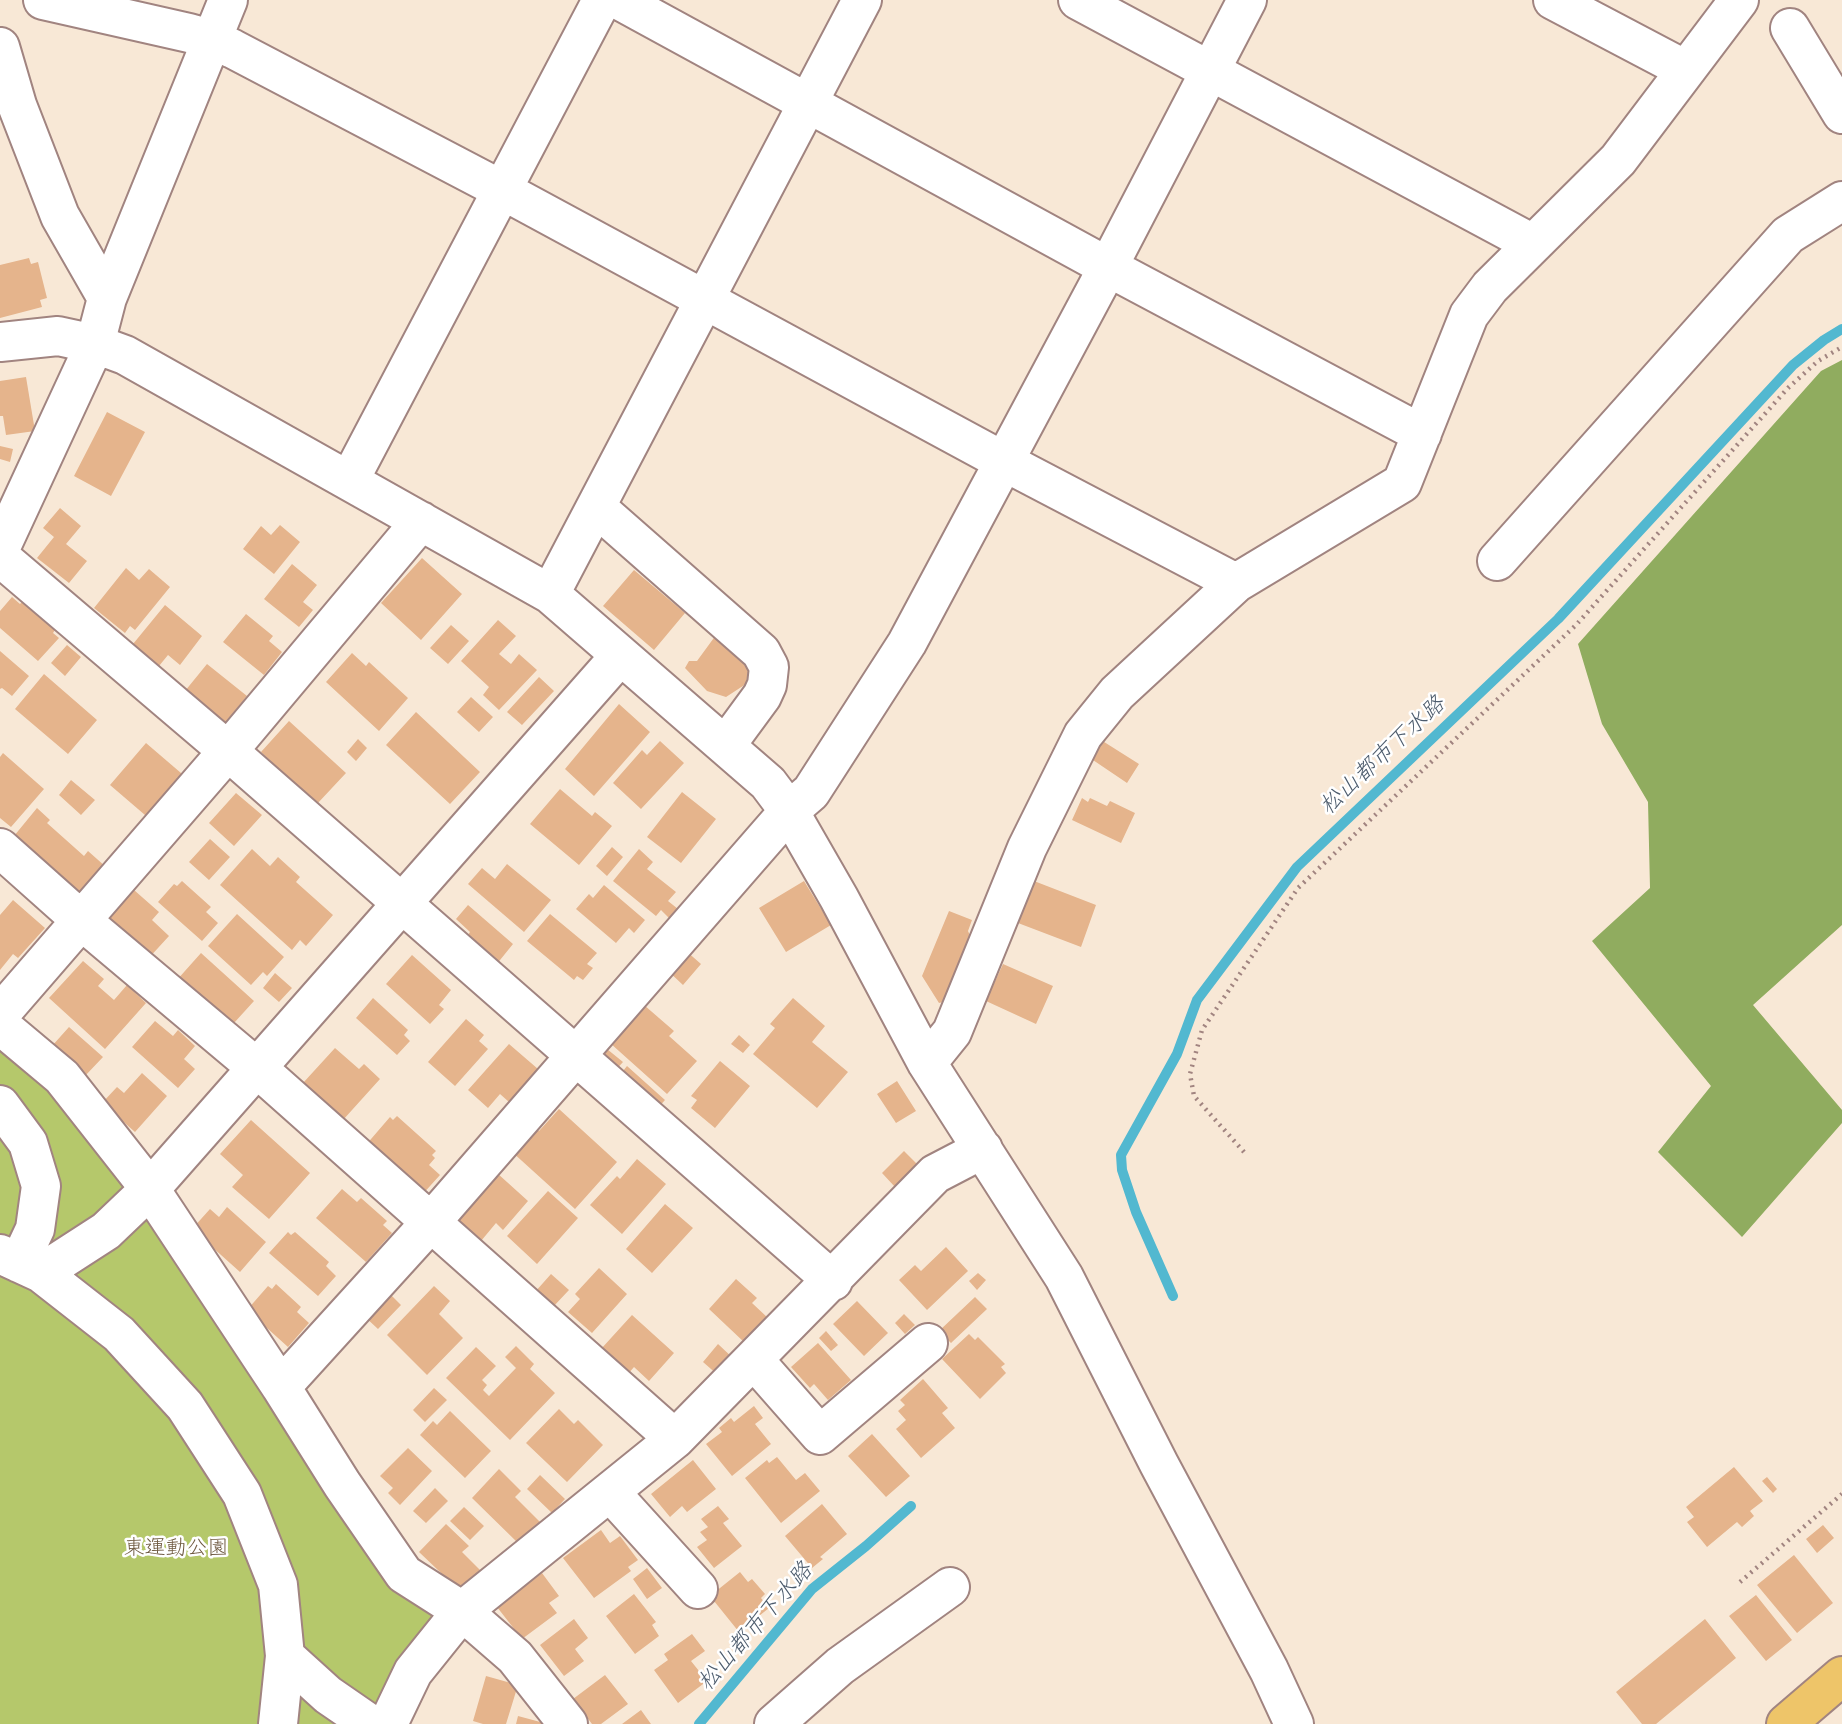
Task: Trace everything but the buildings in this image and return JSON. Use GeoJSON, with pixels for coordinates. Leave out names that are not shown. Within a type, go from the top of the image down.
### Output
{"type":"FeatureCollection","features":[{"type":"Feature","properties":{"kind":"highway"},"geometry":{"type":"LineString","coordinates":[[1786,1724],[1842,1676]]}},
{"type":"Feature","properties":{"kind":"street"},"geometry":{"type":"LineString","coordinates":[[43,0],[214,40],[502,190],[1003,461],[1236,583]]}},
{"type":"Feature","properties":{"kind":"street"},"geometry":{"type":"LineString","coordinates":[[0,549],[95,344],[107,298],[228,0]]}},
{"type":"Feature","properties":{"kind":"street"},"geometry":{"type":"LineString","coordinates":[[349,481],[602,0]]}},
{"type":"Feature","properties":{"kind":"street"},"geometry":{"type":"LineString","coordinates":[[619,0],[1108,267],[1422,434]]}},
{"type":"Feature","properties":{"kind":"street"},"geometry":{"type":"LineString","coordinates":[[550,594],[862,0]]}},
{"type":"Feature","properties":{"kind":"street"},"geometry":{"type":"LineString","coordinates":[[1078,0],[1534,244]]}},
{"type":"Feature","properties":{"kind":"street"},"geometry":{"type":"LineString","coordinates":[[281,1387],[576,1058],[789,811],[811,792],[907,643],[1247,0]]}},
{"type":"Feature","properties":{"kind":"street"},"geometry":{"type":"LineString","coordinates":[[1553,0],[1686,70]]}},
{"type":"Feature","properties":{"kind":"street"},"geometry":{"type":"LineString","coordinates":[[927,1063],[952,1031],[1027,848],[1083,735],[1117,692],[1236,583],[1402,483],[1469,315],[1490,287],[1618,160],[1739,0]]}},
{"type":"Feature","properties":{"kind":"street"},"geometry":{"type":"LineString","coordinates":[[1790,28],[1842,114]]}},
{"type":"Feature","properties":{"kind":"street"},"geometry":{"type":"LineString","coordinates":[[0,47],[17,105],[60,216],[107,298]]}},
{"type":"Feature","properties":{"kind":"street"},"geometry":{"type":"LineString","coordinates":[[1497,561],[1788,235],[1842,201]]}},
{"type":"Feature","properties":{"kind":"street"},"geometry":{"type":"LineString","coordinates":[[0,342],[58,336],[95,344],[125,355],[550,594],[768,783],[789,811],[845,909],[927,1063],[1064,1277],[1159,1464],[1269,1670],[1294,1724]]}},
{"type":"Feature","properties":{"kind":"street"},"geometry":{"type":"LineString","coordinates":[[596,507],[761,652],[769,667],[767,685],[726,745]]}},
{"type":"Feature","properties":{"kind":"street"},"geometry":{"type":"LineString","coordinates":[[0,1014],[228,751],[421,521]]}},
{"type":"Feature","properties":{"kind":"street"},"geometry":{"type":"LineString","coordinates":[[0,557],[228,751],[832,1281]]}},
{"type":"Feature","properties":{"kind":"street"},"geometry":{"type":"LineString","coordinates":[[20,1263],[106,1231],[150,1189],[620,656]]}},
{"type":"Feature","properties":{"kind":"street"},"geometry":{"type":"LineString","coordinates":[[0,848],[82,921],[257,1068],[675,1440]]}},
{"type":"Feature","properties":{"kind":"street"},"geometry":{"type":"LineString","coordinates":[[0,1025],[62,1077],[150,1189],[342,1484],[404,1574],[462,1611],[515,1657],[567,1724]]}},
{"type":"Feature","properties":{"kind":"street"},"geometry":{"type":"LineString","coordinates":[[0,1105],[28,1143],[41,1185],[35,1229],[20,1263]]}},
{"type":"Feature","properties":{"kind":"street"},"geometry":{"type":"LineString","coordinates":[[388,1724],[413,1672],[462,1611],[675,1440],[935,1174],[983,1149]]}},
{"type":"Feature","properties":{"kind":"street"},"geometry":{"type":"LineString","coordinates":[[20,1263],[119,1334],[185,1406],[242,1494],[278,1585],[285,1656],[278,1724]]}},
{"type":"Feature","properties":{"kind":"street"},"geometry":{"type":"LineString","coordinates":[[754,1360],[820,1435],[928,1343]]}},
{"type":"Feature","properties":{"kind":"street"},"geometry":{"type":"LineString","coordinates":[[610,1492],[698,1589]]}},
{"type":"Feature","properties":{"kind":"street"},"geometry":{"type":"LineString","coordinates":[[774,1724],[840,1666],[950,1587]]}},
{"type":"Feature","properties":{"kind":"street"},"geometry":{"type":"LineString","coordinates":[[285,1656],[328,1695],[370,1724]]}},
{"type":"Feature","properties":{"kind":"path"},"geometry":{"type":"LineString","coordinates":[[1244,1152],[1194,1096],[1190,1074],[1202,1030],[1297,888],[1576,625],[1788,388],[1818,362],[1842,347]]}},
{"type":"Feature","properties":{"kind":"path"},"geometry":{"type":"LineString","coordinates":[[1740,1582],[1842,1494]]}},
{"type":"Feature","properties":{"kind":"green space"},"geometry":{"type":"Polygon","coordinates":[[[1842,360],[1842,925],[1753,1005],[1842,1110],[1842,1123],[1742,1237],[1658,1152],[1711,1086],[1592,941],[1650,888],[1648,802],[1602,724],[1578,644],[1821,371],[1842,360]]]}},
{"type":"Feature","properties":{"kind":"green space","name":"東運動公園"},"geometry":{"type":"Polygon","coordinates":[[[0,1025],[62,1077],[342,1484],[462,1611],[388,1724],[0,1724],[0,1025]]]}},
{"type":"Feature","properties":{"kind":"waterway","name":"松山都市下水路"},"geometry":{"type":"LineString","coordinates":[[1173,1296],[1136,1212],[1122,1170],[1121,1155],[1177,1054],[1197,1000],[1297,867],[1558,619],[1793,365],[1842,329]]}},
{"type":"Feature","properties":{"kind":"waterway","name":"松山都市下水路"},"geometry":{"type":"LineString","coordinates":[[699,1724],[812,1589],[911,1506]]}}]}
